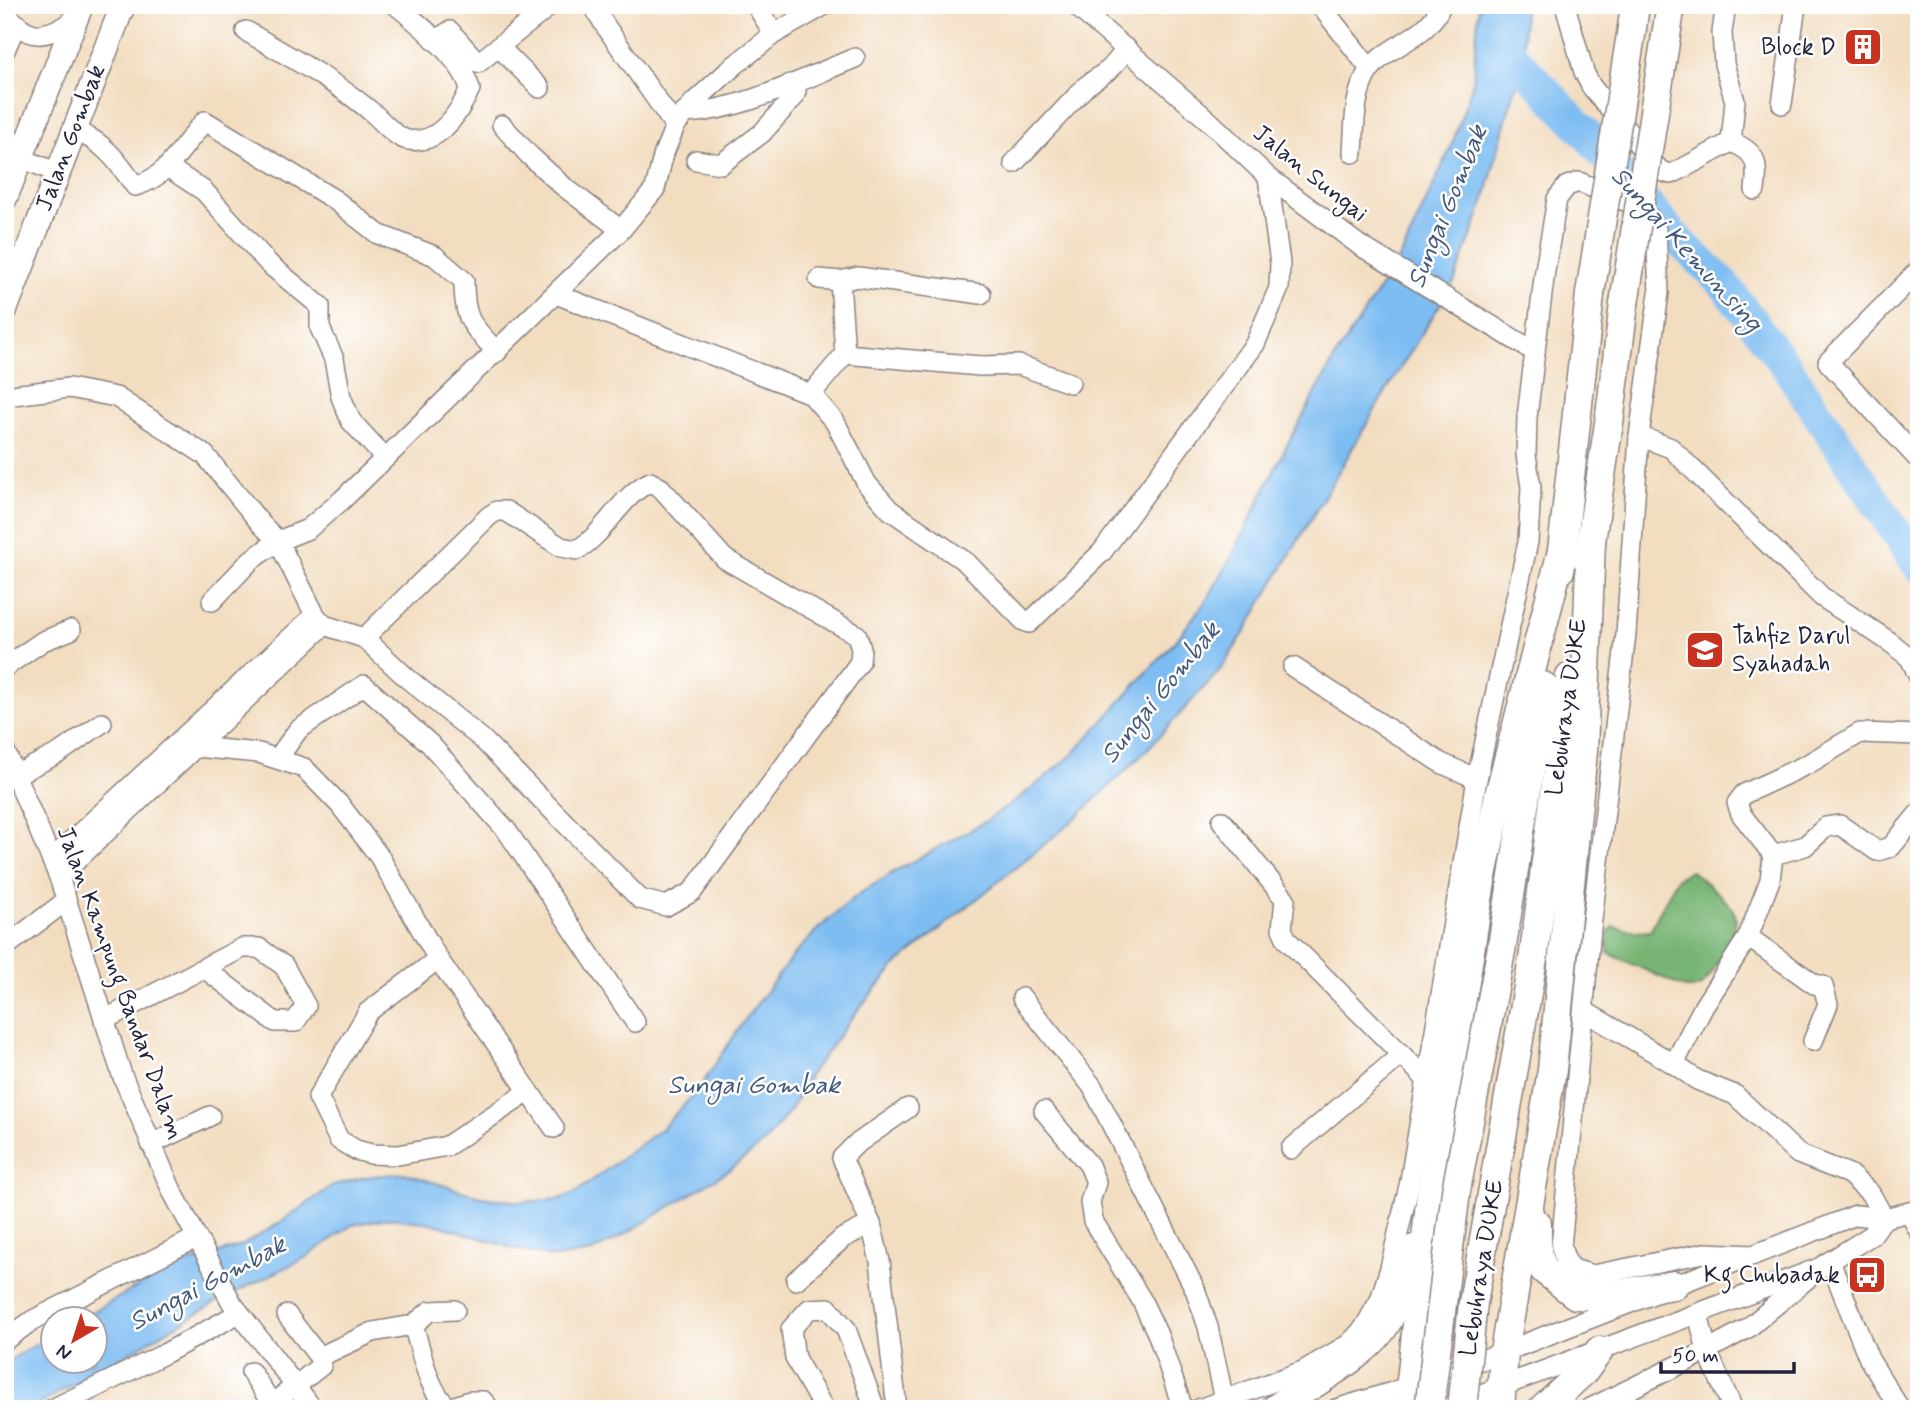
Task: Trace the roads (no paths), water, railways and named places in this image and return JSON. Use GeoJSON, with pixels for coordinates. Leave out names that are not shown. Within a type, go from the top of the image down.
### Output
{"type":"FeatureCollection","features":[{"type":"Feature","properties":{"kind":"highway","name":"Lebuhraya DUKE"},"geometry":{"type":"LineString","coordinates":[[1462,1409],[1474,1303],[1534,953],[1564,713],[1671,5]]}},
{"type":"Feature","properties":{"kind":"highway","name":"Lebuhraya DUKE"},"geometry":{"type":"LineString","coordinates":[[1429,1409],[1456,1191],[1502,946],[1562,551],[1590,294],[1634,17]]}},
{"type":"Feature","properties":{"kind":"highway"},"geometry":{"type":"LineString","coordinates":[[1501,1398],[1504,1352],[1552,1070],[1583,751],[1591,542]]}},
{"type":"Feature","properties":{"kind":"highway"},"geometry":{"type":"LineString","coordinates":[[1409,1397],[1430,1202],[1484,869],[1499,795],[1562,551]]}},
{"type":"Feature","properties":{"kind":"highway"},"geometry":{"type":"LineString","coordinates":[[1532,1187],[1537,1216],[1537,1253],[1544,1270],[1560,1284],[1576,1295],[1589,1296],[1674,1285]]}},
{"type":"Feature","properties":{"kind":"highway"},"geometry":{"type":"LineString","coordinates":[[1275,1409],[1361,1351],[1379,1334],[1399,1295],[1430,1202]]}},
{"type":"Feature","properties":{"kind":"highway"},"geometry":{"type":"LineString","coordinates":[[1543,1409],[1585,1370],[1599,1351]]}},
{"type":"Feature","properties":{"kind":"main road","name":"Jalan Gombak"},"geometry":{"type":"LineString","coordinates":[[5,310],[56,172],[123,5]]}},
{"type":"Feature","properties":{"kind":"main road","name":"Jalan Gombak"},"geometry":{"type":"LineString","coordinates":[[5,198],[13,155],[78,13]]}},
{"type":"Feature","properties":{"kind":"street"},"geometry":{"type":"LineString","coordinates":[[246,31],[347,93],[405,140],[422,140],[438,134],[463,106],[470,89],[467,77],[435,41],[396,5]]}},
{"type":"Feature","properties":{"kind":"street"},"geometry":{"type":"LineString","coordinates":[[435,41],[450,31],[478,63],[551,5]]}},
{"type":"Feature","properties":{"kind":"street"},"geometry":{"type":"LineString","coordinates":[[593,5],[604,24],[680,120]]}},
{"type":"Feature","properties":{"kind":"street"},"geometry":{"type":"LineString","coordinates":[[756,5],[774,34]]}},
{"type":"Feature","properties":{"kind":"street"},"geometry":{"type":"LineString","coordinates":[[212,601],[251,560],[278,541],[308,529],[342,500],[621,230],[655,189],[664,153],[680,120],[694,102],[774,34],[825,5]]}},
{"type":"Feature","properties":{"kind":"street","name":"Jalan Sungai"},"geometry":{"type":"LineString","coordinates":[[1075,5],[1268,177],[1359,244],[1535,352]]}},
{"type":"Feature","properties":{"kind":"street"},"geometry":{"type":"LineString","coordinates":[[1320,5],[1370,69]]}},
{"type":"Feature","properties":{"kind":"street"},"geometry":{"type":"LineString","coordinates":[[1565,5],[1584,72],[1591,86],[1660,170],[1670,174],[1680,171],[1731,142],[1746,148],[1755,159],[1755,190]]}},
{"type":"Feature","properties":{"kind":"street"},"geometry":{"type":"LineString","coordinates":[[1726,5],[1722,32],[1724,64],[1735,101],[1731,142]]}},
{"type":"Feature","properties":{"kind":"street"},"geometry":{"type":"LineString","coordinates":[[1782,104],[1796,5]]}},
{"type":"Feature","properties":{"kind":"street"},"geometry":{"type":"LineString","coordinates":[[1353,153],[1357,97],[1370,69],[1389,52],[1429,26],[1437,6]]}},
{"type":"Feature","properties":{"kind":"street"},"geometry":{"type":"LineString","coordinates":[[8,33],[46,35],[78,13]]}},
{"type":"Feature","properties":{"kind":"street"},"geometry":{"type":"LineString","coordinates":[[499,47],[540,88]]}},
{"type":"Feature","properties":{"kind":"street"},"geometry":{"type":"LineString","coordinates":[[1014,163],[1086,86],[1111,69],[1127,49]]}},
{"type":"Feature","properties":{"kind":"street"},"geometry":{"type":"LineString","coordinates":[[680,120],[748,102],[855,58]]}},
{"type":"Feature","properties":{"kind":"street"},"geometry":{"type":"LineString","coordinates":[[696,160],[721,164],[762,133],[794,97],[796,91],[790,84]]}},
{"type":"Feature","properties":{"kind":"street"},"geometry":{"type":"LineString","coordinates":[[74,130],[93,138],[114,156],[135,186],[148,183],[169,167],[190,136],[205,121],[335,200],[378,234],[435,256],[464,281],[464,307],[471,323],[497,352]]}},
{"type":"Feature","properties":{"kind":"street"},"geometry":{"type":"LineString","coordinates":[[502,125],[529,155],[563,186],[621,230]]}},
{"type":"Feature","properties":{"kind":"street"},"geometry":{"type":"LineString","coordinates":[[13,155],[56,172]]}},
{"type":"Feature","properties":{"kind":"street"},"geometry":{"type":"LineString","coordinates":[[169,167],[204,191],[269,264],[320,306],[320,328],[334,359],[341,397],[351,421],[385,458]]}},
{"type":"Feature","properties":{"kind":"street"},"geometry":{"type":"LineString","coordinates":[[556,294],[811,394],[835,422],[867,484],[890,510],[966,562],[1029,623],[1102,552],[1255,344],[1279,288],[1280,264],[1268,177]]}},
{"type":"Feature","properties":{"kind":"street"},"geometry":{"type":"LineString","coordinates":[[1199,1409],[1225,1404],[1277,1382],[1329,1358],[1349,1344],[1364,1328],[1380,1300],[1390,1268],[1409,1186],[1477,779],[1528,542],[1531,487],[1526,455],[1527,417],[1557,199],[1567,186],[1579,182],[1632,204],[1650,218],[1657,229],[1659,293],[1639,436],[1626,634],[1591,929],[1561,1247],[1566,1261],[1573,1269],[1593,1275],[1704,1253],[1754,1255]]}},
{"type":"Feature","properties":{"kind":"street"},"geometry":{"type":"LineString","coordinates":[[1919,270],[1828,362],[1919,460]]}},
{"type":"Feature","properties":{"kind":"street"},"geometry":{"type":"LineString","coordinates":[[819,279],[840,281],[858,277],[981,294]]}},
{"type":"Feature","properties":{"kind":"street"},"geometry":{"type":"LineString","coordinates":[[811,394],[845,354],[840,281]]}},
{"type":"Feature","properties":{"kind":"street"},"geometry":{"type":"LineString","coordinates":[[845,354],[980,366],[1019,365],[1070,383]]}},
{"type":"Feature","properties":{"kind":"street"},"geometry":{"type":"LineString","coordinates":[[5,397],[69,388],[116,397],[205,455],[278,541],[320,620],[364,638],[482,739],[639,899],[666,906],[692,892],[860,662],[861,649],[857,635],[725,559],[661,488],[650,482],[638,487],[589,543],[577,550],[561,547],[506,511],[497,511],[364,638]]}},
{"type":"Feature","properties":{"kind":"street"},"geometry":{"type":"LineString","coordinates":[[1639,436],[1671,448],[1822,597],[1890,642],[1910,659],[1919,677]]}},
{"type":"Feature","properties":{"kind":"street"},"geometry":{"type":"LineString","coordinates":[[55,868],[320,620]]}},
{"type":"Feature","properties":{"kind":"street"},"geometry":{"type":"LineString","coordinates":[[5,667],[43,641],[71,630]]}},
{"type":"Feature","properties":{"kind":"street"},"geometry":{"type":"LineString","coordinates":[[1293,667],[1441,763],[1477,779]]}},
{"type":"Feature","properties":{"kind":"street"},"geometry":{"type":"LineString","coordinates":[[278,758],[298,730],[364,685],[430,744],[507,831],[635,1022]]}},
{"type":"Feature","properties":{"kind":"street"},"geometry":{"type":"LineString","coordinates":[[14,775],[59,753],[102,723]]}},
{"type":"Feature","properties":{"kind":"street"},"geometry":{"type":"LineString","coordinates":[[1674,1063],[1704,1006],[1748,937],[1770,880],[1773,855],[1741,814],[1737,803],[1744,794],[1808,764],[1860,733],[1919,735]]}},
{"type":"Feature","properties":{"kind":"street"},"geometry":{"type":"LineString","coordinates":[[190,742],[259,753],[304,768],[340,806],[379,856],[438,959],[554,1128]]}},
{"type":"Feature","properties":{"kind":"street","name":"Jalan Kampung Bandar Dalam"},"geometry":{"type":"LineString","coordinates":[[5,751],[55,868],[122,1076],[151,1144],[192,1230],[236,1308],[313,1409]]}},
{"type":"Feature","properties":{"kind":"street"},"geometry":{"type":"LineString","coordinates":[[1773,855],[1805,846],[1826,827],[1840,825],[1877,851],[1891,847],[1919,813]]}},
{"type":"Feature","properties":{"kind":"street"},"geometry":{"type":"LineString","coordinates":[[1222,821],[1284,899],[1282,929],[1287,940],[1427,1080]]}},
{"type":"Feature","properties":{"kind":"street"},"geometry":{"type":"LineString","coordinates":[[5,947],[66,901]]}},
{"type":"Feature","properties":{"kind":"street"},"geometry":{"type":"LineString","coordinates":[[1748,937],[1814,984],[1823,986],[1828,1004],[1813,1041]]}},
{"type":"Feature","properties":{"kind":"street"},"geometry":{"type":"LineString","coordinates":[[104,1020],[242,948],[259,948],[284,966],[306,1006],[295,1022],[275,1022],[204,968]]}},
{"type":"Feature","properties":{"kind":"street"},"geometry":{"type":"LineString","coordinates":[[438,959],[368,1012],[318,1097],[339,1140],[356,1150],[371,1154],[398,1155],[447,1146],[527,1092]]}},
{"type":"Feature","properties":{"kind":"street"},"geometry":{"type":"LineString","coordinates":[[1022,998],[1092,1086],[1178,1254],[1195,1289],[1208,1327],[1225,1404]]}},
{"type":"Feature","properties":{"kind":"street"},"geometry":{"type":"LineString","coordinates":[[1584,1011],[1674,1063],[1697,1080],[1735,1096],[1798,1154],[1849,1174],[1870,1193],[1884,1218]]}},
{"type":"Feature","properties":{"kind":"street"},"geometry":{"type":"LineString","coordinates":[[1291,1149],[1401,1055]]}},
{"type":"Feature","properties":{"kind":"street"},"geometry":{"type":"LineString","coordinates":[[897,1409],[880,1261],[871,1224],[842,1158],[855,1145],[908,1108]]}},
{"type":"Feature","properties":{"kind":"street"},"geometry":{"type":"LineString","coordinates":[[1044,1111],[1089,1165],[1096,1182],[1090,1202],[1093,1221],[1141,1299],[1158,1335],[1184,1409]]}},
{"type":"Feature","properties":{"kind":"street"},"geometry":{"type":"LineString","coordinates":[[151,1144],[210,1115]]}},
{"type":"Feature","properties":{"kind":"street"},"geometry":{"type":"LineString","coordinates":[[1336,1409],[1409,1397],[1504,1352],[1856,1215],[1884,1218],[1914,1211],[1919,1231]]}},
{"type":"Feature","properties":{"kind":"street"},"geometry":{"type":"LineString","coordinates":[[1589,1409],[1748,1328],[1825,1265],[1872,1235],[1884,1218]]}},
{"type":"Feature","properties":{"kind":"street"},"geometry":{"type":"LineString","coordinates":[[796,1280],[843,1238],[871,1224]]}},
{"type":"Feature","properties":{"kind":"street"},"geometry":{"type":"LineString","coordinates":[[5,1340],[33,1320],[192,1230]]}},
{"type":"Feature","properties":{"kind":"street"},"geometry":{"type":"LineString","coordinates":[[1441,1409],[1501,1398],[1599,1351],[1825,1265]]}},
{"type":"Feature","properties":{"kind":"street"},"geometry":{"type":"LineString","coordinates":[[1825,1265],[1869,1359],[1900,1409]]}},
{"type":"Feature","properties":{"kind":"street"},"geometry":{"type":"LineString","coordinates":[[52,1409],[166,1353],[236,1308]]}},
{"type":"Feature","properties":{"kind":"street"},"geometry":{"type":"LineString","coordinates":[[824,1409],[794,1359],[791,1329],[809,1309],[828,1308],[846,1329],[875,1409]]}},
{"type":"Feature","properties":{"kind":"street"},"geometry":{"type":"LineString","coordinates":[[319,1357],[373,1332],[413,1325],[430,1311],[455,1310]]}},
{"type":"Feature","properties":{"kind":"street"},"geometry":{"type":"LineString","coordinates":[[1698,1314],[1707,1351],[1733,1409]]}},
{"type":"Feature","properties":{"kind":"street"},"geometry":{"type":"LineString","coordinates":[[251,1373],[273,1406],[321,1366],[319,1357],[287,1315]]}},
{"type":"Feature","properties":{"kind":"street"},"geometry":{"type":"LineString","coordinates":[[413,1325],[434,1391],[441,1402],[449,1408],[470,1401],[483,1401],[490,1409]]}},
{"type":"Feature","properties":{"kind":"street"},"geometry":{"type":"LineString","coordinates":[[89,1389],[93,1409]]}},
{"type":"Feature","properties":{"kind":"water","name":"Sungai Gombak"},"geometry":{"type":"Polygon","coordinates":[[[1479,5],[1524,5],[1523,65],[1484,202],[1454,282],[1221,669],[1144,753],[1068,825],[898,963],[861,1006],[809,1076],[790,1111],[765,1142],[731,1169],[592,1252],[555,1258],[431,1223],[388,1218],[352,1225],[305,1258],[224,1298],[108,1365],[108,1306],[103,1306],[171,1268],[241,1246],[334,1185],[365,1177],[404,1173],[481,1197],[520,1202],[560,1199],[578,1191],[662,1128],[698,1090],[744,1021],[792,957],[819,928],[856,896],[897,870],[983,823],[1072,755],[1177,639],[1208,598],[1336,356],[1402,254],[1451,147],[1473,83],[1479,5]]]}},
{"type":"Feature","properties":{"kind":"water","name":"Sungai Gombak"},"geometry":{"type":"Polygon","coordinates":[[[38,1343],[38,1376],[88,1376],[31,1409],[5,1409],[5,1363],[38,1343]]]}},
{"type":"Feature","properties":{"kind":"waterway","name":"Sungai Kemunsing"},"geometry":{"type":"LineString","coordinates":[[1506,49],[1584,131],[1671,233],[1723,283],[1786,366],[1919,567]]}},
{"type":"Feature","properties":{"kind":"place","name":"Block D"},"geometry":{"type":"Point","coordinates":[1863,47]}},
{"type":"Feature","properties":{"kind":"place","name":"Tahfiz Darul Syahadah"},"geometry":{"type":"Point","coordinates":[1705,650]}},
{"type":"Feature","properties":{"kind":"place","name":"Kg Chubadak"},"geometry":{"type":"Point","coordinates":[1867,1275]}}]}
